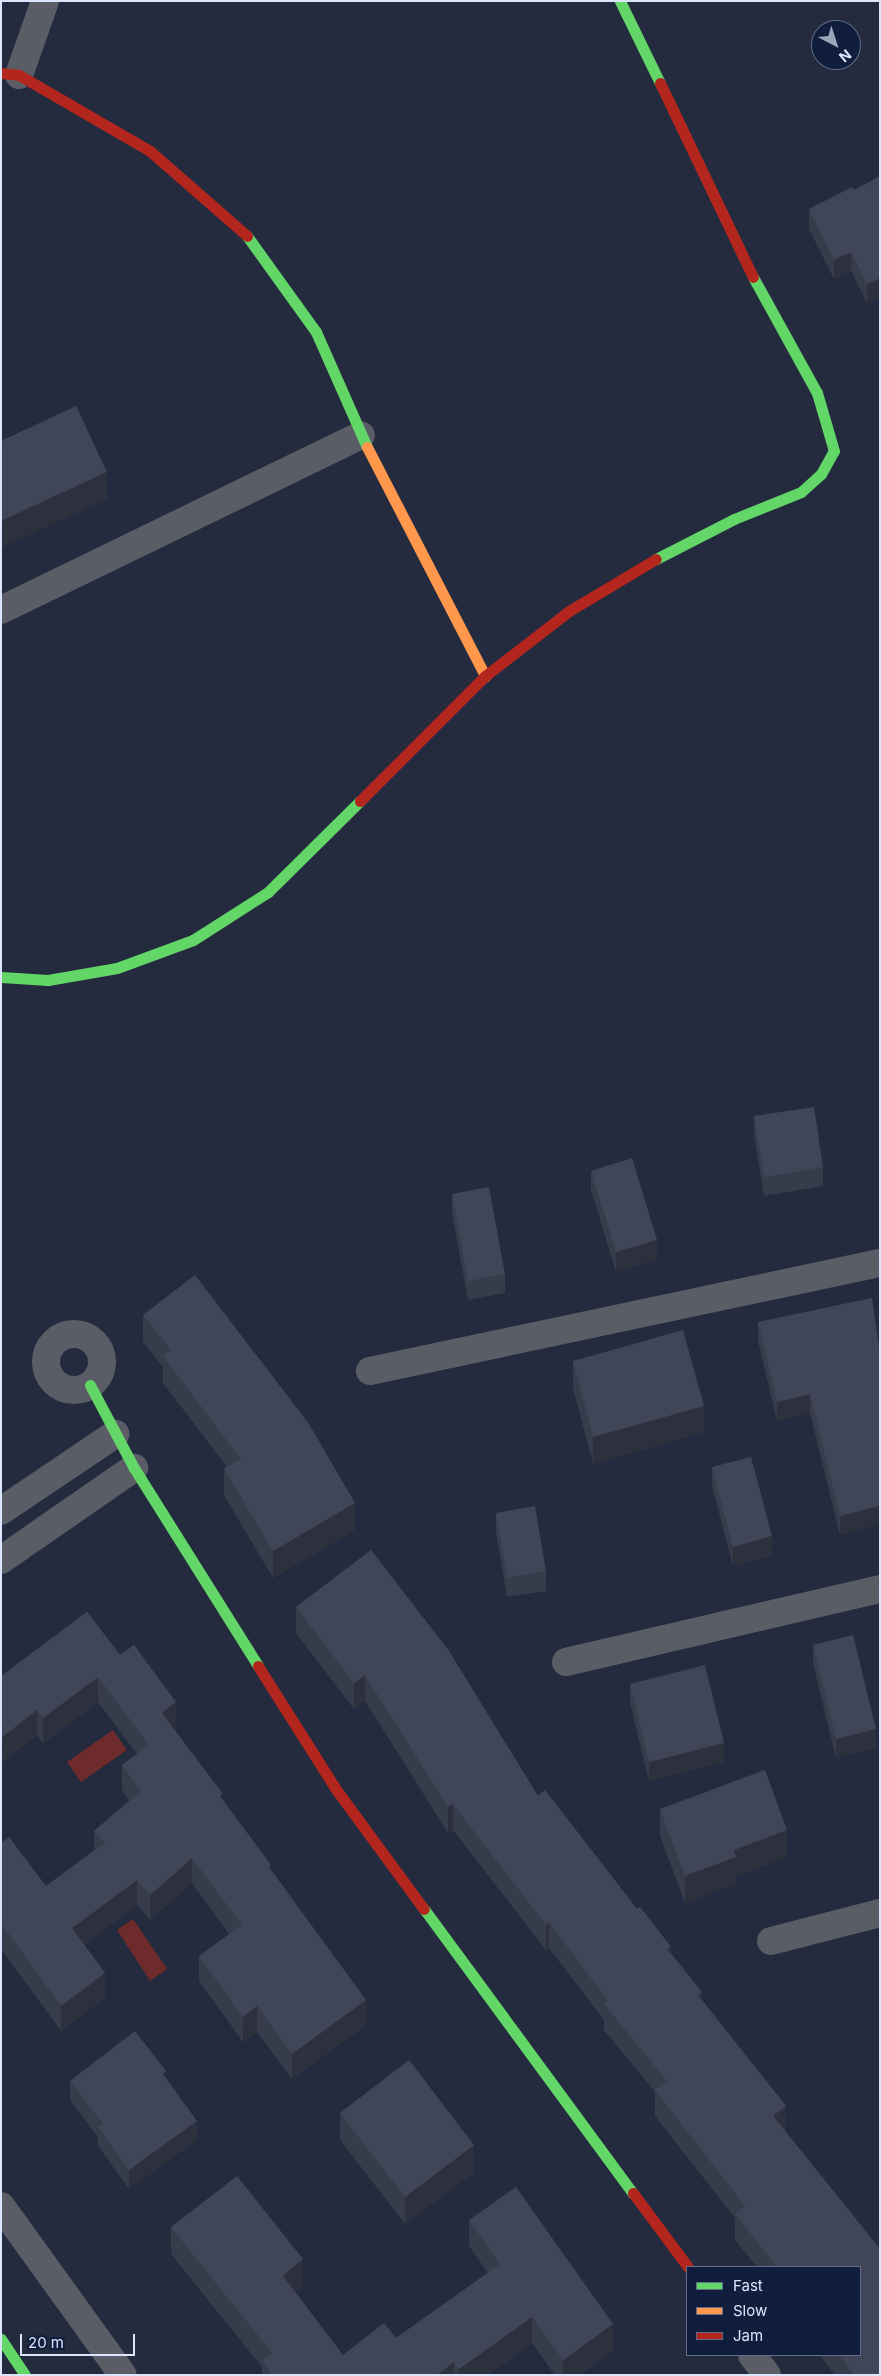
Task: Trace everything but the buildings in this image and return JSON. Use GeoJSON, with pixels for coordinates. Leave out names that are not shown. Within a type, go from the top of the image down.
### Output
{"type":"FeatureCollection","features":[{"type":"Feature","properties":{"kind":"street"},"geometry":{"type":"LineString","coordinates":[[45,1],[10,74],[150,151],[251,240],[316,332],[361,435],[485,676]]}},
{"type":"Feature","properties":{"kind":"street"},"geometry":{"type":"LineString","coordinates":[[611,1],[634,26]]}},
{"type":"Feature","properties":{"kind":"street"},"geometry":{"type":"LineString","coordinates":[[1,977],[48,980],[117,968],[193,940],[268,892],[485,676],[568,611],[636,569],[734,519],[801,492],[821,474],[834,451],[817,393],[753,277],[634,26],[620,1]]}},
{"type":"Feature","properties":{"kind":"street"},"geometry":{"type":"LineString","coordinates":[[1,610],[361,435]]}},
{"type":"Feature","properties":{"kind":"street"},"geometry":{"type":"LineString","coordinates":[[370,1371],[880,1263]]}},
{"type":"Feature","properties":{"kind":"street"},"geometry":{"type":"LineString","coordinates":[[90,1385],[134,1468],[336,1788],[687,2266]]}},
{"type":"Feature","properties":{"kind":"street"},"geometry":{"type":"LineString","coordinates":[[1,1511],[115,1434]]}},
{"type":"Feature","properties":{"kind":"street"},"geometry":{"type":"LineString","coordinates":[[1,1560],[134,1468]]}},
{"type":"Feature","properties":{"kind":"street"},"geometry":{"type":"LineString","coordinates":[[566,1662],[880,1589]]}},
{"type":"Feature","properties":{"kind":"street"},"geometry":{"type":"LineString","coordinates":[[771,1941],[880,1913]]}},
{"type":"Feature","properties":{"kind":"street"},"geometry":{"type":"LineString","coordinates":[[1,2206],[123,2375]]}},
{"type":"Feature","properties":{"kind":"street"},"geometry":{"type":"LineString","coordinates":[[1,2339],[25,2375]]}},
{"type":"Feature","properties":{"kind":"street"},"geometry":{"type":"LineString","coordinates":[[753,2356],[767,2375]]}},
{"type":"Feature","properties":{"kind":"shaded area"},"geometry":{"type":"Polygon","coordinates":[[[113,1730],[127,1750],[81,1782],[67,1762],[113,1730]]]}},
{"type":"Feature","properties":{"kind":"shaded area"},"geometry":{"type":"Polygon","coordinates":[[[133,1919],[167,1969],[150,1981],[117,1930],[133,1919]]]}},
{"type":"Feature","properties":{"kind":"traffic: fast"},"geometry":{"type":"LineString","coordinates":[[620,1],[660,83]]}},
{"type":"Feature","properties":{"kind":"traffic: fast"},"geometry":{"type":"LineString","coordinates":[[247,236],[316,332],[367,447]]}},
{"type":"Feature","properties":{"kind":"traffic: fast"},"geometry":{"type":"LineString","coordinates":[[656,559],[734,519],[801,492],[821,474],[834,451],[817,393],[753,277]]}},
{"type":"Feature","properties":{"kind":"traffic: fast"},"geometry":{"type":"LineString","coordinates":[[1,977],[48,980],[117,968],[193,940],[268,892],[360,801]]}},
{"type":"Feature","properties":{"kind":"traffic: fast"},"geometry":{"type":"LineString","coordinates":[[90,1385],[134,1468],[258,1666]]}},
{"type":"Feature","properties":{"kind":"traffic: fast"},"geometry":{"type":"LineString","coordinates":[[424,1909],[633,2193]]}},
{"type":"Feature","properties":{"kind":"traffic: fast"},"geometry":{"type":"LineString","coordinates":[[1,2339],[25,2375]]}},
{"type":"Feature","properties":{"kind":"traffic: slow"},"geometry":{"type":"LineString","coordinates":[[367,447],[485,676]]}},
{"type":"Feature","properties":{"kind":"traffic: jam"},"geometry":{"type":"LineString","coordinates":[[1,73],[19,75],[150,151],[247,236]]}},
{"type":"Feature","properties":{"kind":"traffic: jam"},"geometry":{"type":"LineString","coordinates":[[660,83],[753,277]]}},
{"type":"Feature","properties":{"kind":"traffic: jam"},"geometry":{"type":"LineString","coordinates":[[360,801],[485,676],[569,611],[656,559]]}},
{"type":"Feature","properties":{"kind":"traffic: jam"},"geometry":{"type":"LineString","coordinates":[[258,1666],[335,1788],[424,1909]]}},
{"type":"Feature","properties":{"kind":"traffic: jam"},"geometry":{"type":"LineString","coordinates":[[633,2193],[687,2266]]}}]}
